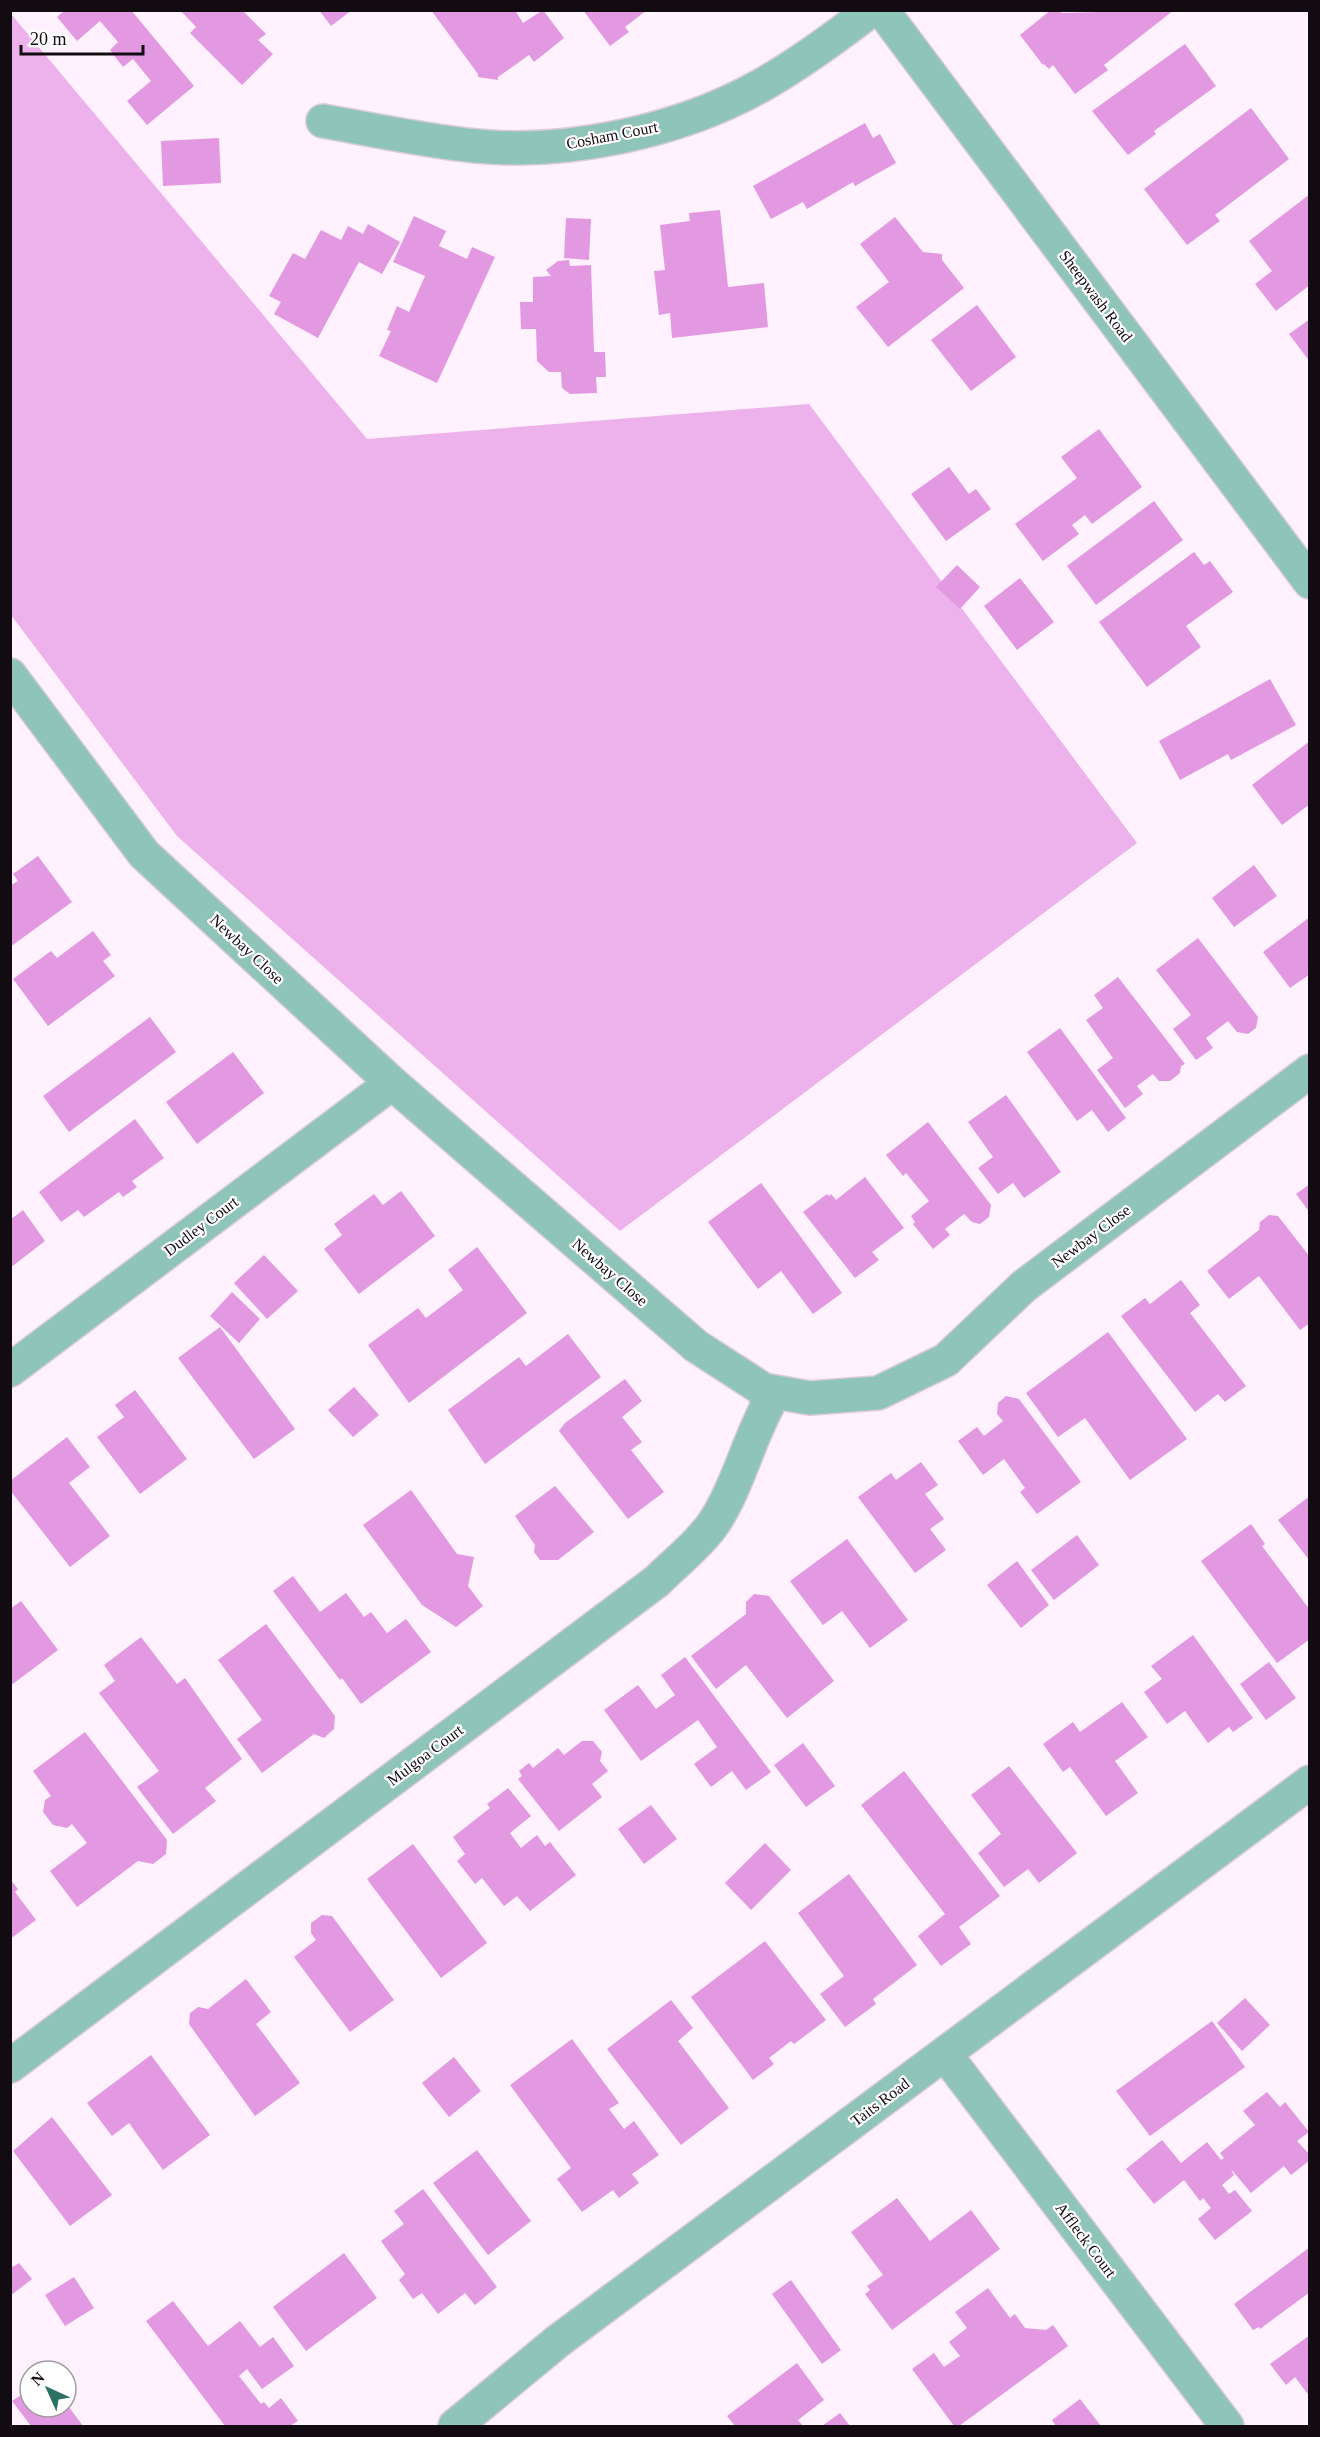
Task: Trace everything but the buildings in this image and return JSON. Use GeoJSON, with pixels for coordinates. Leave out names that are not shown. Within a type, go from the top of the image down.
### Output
{"type":"FeatureCollection","features":[{"type":"Feature","properties":{"kind":"street","name":"Cosham Court"},"geometry":{"type":"LineString","coordinates":[[323,121],[477,146],[542,148],[604,139],[689,119],[760,86],[810,56],[871,10]]}},
{"type":"Feature","properties":{"kind":"street","name":"Sheepwash Road"},"geometry":{"type":"LineString","coordinates":[[882,10],[1310,582]]}},
{"type":"Feature","properties":{"kind":"street","name":"Newbay Close"},"geometry":{"type":"LineString","coordinates":[[11,676],[144,854],[392,1083],[696,1346],[764,1390],[810,1398],[878,1393],[945,1360],[1024,1286],[1310,1071]]}},
{"type":"Feature","properties":{"kind":"street","name":"Dudley Court"},"geometry":{"type":"LineString","coordinates":[[10,1370],[392,1083]]}},
{"type":"Feature","properties":{"kind":"street","name":"Mulgoa Court"},"geometry":{"type":"LineString","coordinates":[[10,2066],[657,1581],[716,1520],[740,1473],[754,1431],[768,1405],[764,1390]]}},
{"type":"Feature","properties":{"kind":"street","name":"Taits Road"},"geometry":{"type":"LineString","coordinates":[[454,2427],[558,2341],[1310,1782]]}},
{"type":"Feature","properties":{"kind":"street","name":"Affleck Court"},"geometry":{"type":"LineString","coordinates":[[945,2054],[1227,2427]]}},
{"type":"Feature","properties":{"kind":"shaded area"},"geometry":{"type":"Polygon","coordinates":[[[11,14],[367,439],[809,404],[1137,843],[620,1231],[177,836],[11,615],[11,14]]]}}]}
